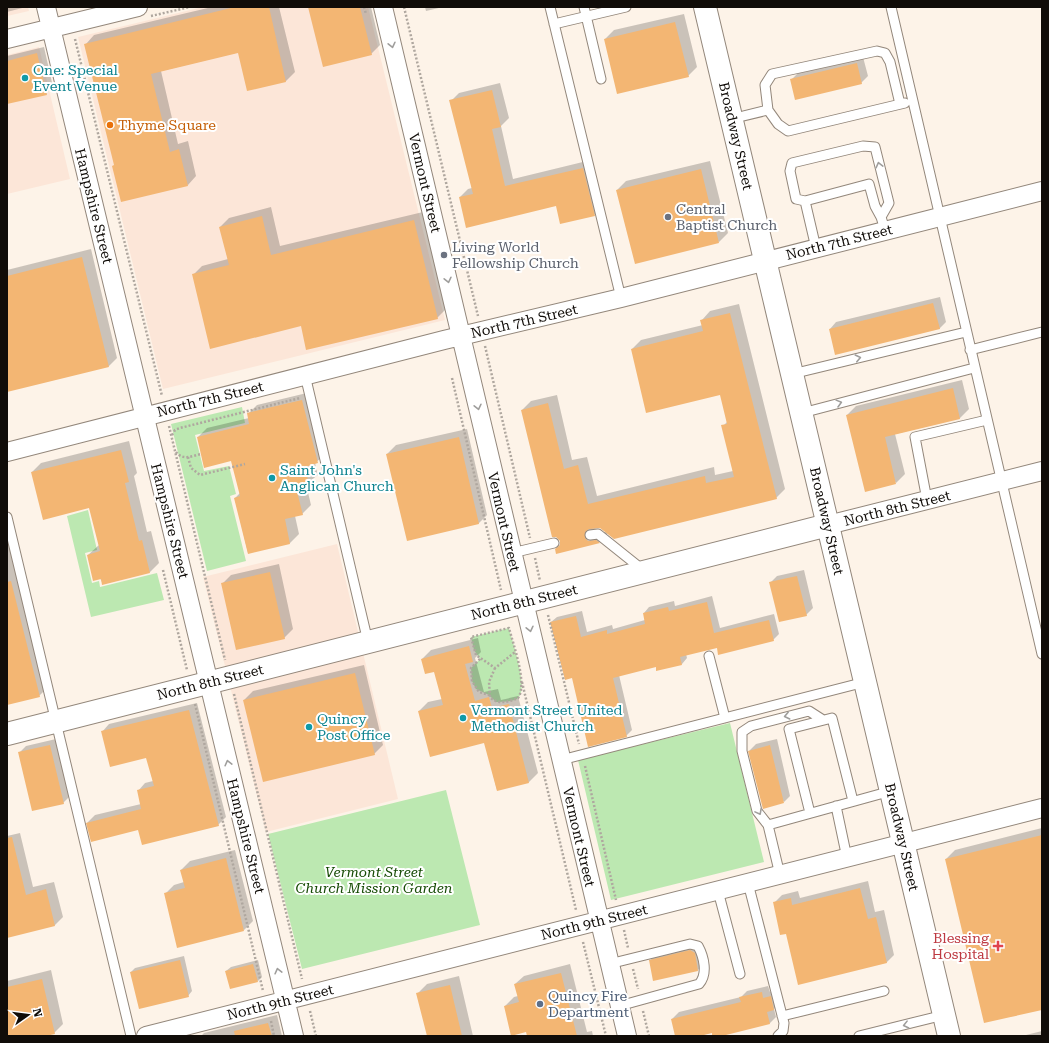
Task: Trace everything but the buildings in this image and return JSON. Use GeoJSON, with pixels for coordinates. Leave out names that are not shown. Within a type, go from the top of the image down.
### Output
{"type":"FeatureCollection","features":[{"type":"Feature","properties":{"kind":"main road","name":"Broadway Street"},"geometry":{"type":"LineString","coordinates":[[705,7],[947,1026]]}},
{"type":"Feature","properties":{"kind":"main road","name":"North 8th Street"},"geometry":{"type":"LineString","coordinates":[[7,734],[368,642],[512,612],[544,597],[828,525]]}},
{"type":"Feature","properties":{"kind":"street","name":"Hampshire Street"},"geometry":{"type":"LineString","coordinates":[[46,7],[294,1036]]}},
{"type":"Feature","properties":{"kind":"street"},"geometry":{"type":"LineString","coordinates":[[7,38],[138,7]]}},
{"type":"Feature","properties":{"kind":"street","name":"Vermont Street"},"geometry":{"type":"LineString","coordinates":[[383,7],[512,553],[512,612],[561,760],[627,1036]]}},
{"type":"Feature","properties":{"kind":"street","name":"North 7th Street"},"geometry":{"type":"LineString","coordinates":[[7,452],[165,410],[481,331],[621,298],[816,248],[883,224],[939,217],[1042,191]]}},
{"type":"Feature","properties":{"kind":"street","name":"North 8th Street"},"geometry":{"type":"LineString","coordinates":[[828,525],[1042,471]]}},
{"type":"Feature","properties":{"kind":"street","name":"North 9th Street"},"geometry":{"type":"LineString","coordinates":[[146,1036],[1042,808]]}},
{"type":"Feature","properties":{"kind":"lane"},"geometry":{"type":"LineString","coordinates":[[550,7],[621,298]]}},
{"type":"Feature","properties":{"kind":"lane"},"geometry":{"type":"LineString","coordinates":[[584,7],[601,80]]}},
{"type":"Feature","properties":{"kind":"lane"},"geometry":{"type":"LineString","coordinates":[[554,24],[626,7]]}},
{"type":"Feature","properties":{"kind":"lane"},"geometry":{"type":"LineString","coordinates":[[890,7],[1042,654]]}},
{"type":"Feature","properties":{"kind":"lane"},"geometry":{"type":"LineString","coordinates":[[900,104],[890,62],[885,53],[877,51],[772,74],[765,85],[768,110],[778,124],[788,131],[913,101]]}},
{"type":"Feature","properties":{"kind":"lane"},"geometry":{"type":"LineString","coordinates":[[731,119],[768,110]]}},
{"type":"Feature","properties":{"kind":"lane"},"geometry":{"type":"LineString","coordinates":[[863,146],[875,147],[888,203],[883,224],[875,206],[869,184],[805,201],[796,199],[790,171],[792,163],[863,146]]}},
{"type":"Feature","properties":{"kind":"lane"},"geometry":{"type":"LineString","coordinates":[[805,201],[816,248]]}},
{"type":"Feature","properties":{"kind":"lane"},"geometry":{"type":"LineString","coordinates":[[792,374],[966,332]]}},
{"type":"Feature","properties":{"kind":"lane"},"geometry":{"type":"LineString","coordinates":[[970,350],[1042,332]]}},
{"type":"Feature","properties":{"kind":"lane"},"geometry":{"type":"LineString","coordinates":[[802,413],[974,368]]}},
{"type":"Feature","properties":{"kind":"lane"},"geometry":{"type":"LineString","coordinates":[[305,375],[368,642]]}},
{"type":"Feature","properties":{"kind":"lane"},"geometry":{"type":"LineString","coordinates":[[927,500],[915,437],[987,420]]}},
{"type":"Feature","properties":{"kind":"lane"},"geometry":{"type":"LineString","coordinates":[[7,517],[131,1036]]}},
{"type":"Feature","properties":{"kind":"lane"},"geometry":{"type":"LineString","coordinates":[[590,535],[598,534],[644,571]]}},
{"type":"Feature","properties":{"kind":"lane"},"geometry":{"type":"LineString","coordinates":[[512,553],[554,543]]}},
{"type":"Feature","properties":{"kind":"lane"},"geometry":{"type":"LineString","coordinates":[[709,656],[724,718]]}},
{"type":"Feature","properties":{"kind":"lane"},"geometry":{"type":"LineString","coordinates":[[561,760],[865,682]]}},
{"type":"Feature","properties":{"kind":"lane"},"geometry":{"type":"LineString","coordinates":[[780,875],[768,825],[757,811],[742,751],[742,732],[751,726],[809,711],[823,720]]}},
{"type":"Feature","properties":{"kind":"lane"},"geometry":{"type":"LineString","coordinates":[[810,813],[789,729],[823,720],[832,718],[853,802]]}},
{"type":"Feature","properties":{"kind":"lane"},"geometry":{"type":"LineString","coordinates":[[768,825],[891,791]]}},
{"type":"Feature","properties":{"kind":"lane"},"geometry":{"type":"LineString","coordinates":[[836,806],[847,858]]}},
{"type":"Feature","properties":{"kind":"lane"},"geometry":{"type":"LineString","coordinates":[[748,883],[784,1023],[783,1031],[778,1036]]}},
{"type":"Feature","properties":{"kind":"lane"},"geometry":{"type":"LineString","coordinates":[[718,891],[740,974]]}},
{"type":"Feature","properties":{"kind":"lane"},"geometry":{"type":"LineString","coordinates":[[610,964],[631,960],[690,944],[698,946],[700,951],[704,970],[703,980],[700,984],[640,999],[619,1006]]}},
{"type":"Feature","properties":{"kind":"lane"},"geometry":{"type":"LineString","coordinates":[[782,1016],[884,991]]}},
{"type":"Feature","properties":{"kind":"lane"},"geometry":{"type":"LineString","coordinates":[[859,1036],[947,1026]]}},
{"type":"Feature","properties":{"kind":"path"},"geometry":{"type":"LineString","coordinates":[[364,7],[366,15]]}},
{"type":"Feature","properties":{"kind":"path"},"geometry":{"type":"LineString","coordinates":[[404,7],[649,1036]]}},
{"type":"Feature","properties":{"kind":"path"},"geometry":{"type":"LineString","coordinates":[[71,23],[316,1036]]}},
{"type":"Feature","properties":{"kind":"path"},"geometry":{"type":"LineString","coordinates":[[451,371],[512,612],[515,652],[606,1036]]}},
{"type":"Feature","properties":{"kind":"path"},"geometry":{"type":"LineString","coordinates":[[201,454],[188,457],[179,455],[173,442],[173,432],[180,428],[310,395]]}},
{"type":"Feature","properties":{"kind":"path"},"geometry":{"type":"LineString","coordinates":[[188,457],[191,468],[200,475],[245,464]]}},
{"type":"Feature","properties":{"kind":"path"},"geometry":{"type":"LineString","coordinates":[[495,668],[480,659],[474,650],[471,637],[512,612]]}},
{"type":"Feature","properties":{"kind":"path"},"geometry":{"type":"LineString","coordinates":[[489,695],[489,682],[495,668],[515,652]]}},
{"type":"Feature","properties":{"kind":"path"},"geometry":{"type":"LineString","coordinates":[[480,659],[471,668],[472,681],[479,692],[489,695],[496,702],[515,700],[518,698],[522,692],[522,682]]}},
{"type":"Feature","properties":{"kind":"shaded area"},"geometry":{"type":"Polygon","coordinates":[[[7,7],[28,7],[29,11],[7,16],[7,7]]]}},
{"type":"Feature","properties":{"kind":"shaded area"},"geometry":{"type":"Polygon","coordinates":[[[203,7],[368,7],[445,320],[163,389],[78,37],[203,7]]]}},
{"type":"Feature","properties":{"kind":"shaded area"},"geometry":{"type":"Polygon","coordinates":[[[39,47],[70,179],[7,194],[7,55],[39,47]]]}},
{"type":"Feature","properties":{"kind":"shaded area"},"geometry":{"type":"Polygon","coordinates":[[[337,544],[398,799],[266,832],[203,577],[337,544]]]}},
{"type":"Feature","properties":{"kind":"green space"},"geometry":{"type":"Polygon","coordinates":[[[242,407],[245,423],[195,435],[204,471],[229,466],[236,494],[230,496],[246,561],[207,571],[171,424],[242,407]]]}},
{"type":"Feature","properties":{"kind":"green space"},"geometry":{"type":"Polygon","coordinates":[[[88,510],[97,550],[85,553],[92,583],[99,581],[100,587],[157,573],[164,600],[91,617],[67,516],[88,510]]]}},
{"type":"Feature","properties":{"kind":"green space"},"geometry":{"type":"Polygon","coordinates":[[[509,628],[521,674],[521,691],[519,697],[515,700],[496,702],[489,695],[476,689],[472,681],[471,668],[480,659],[474,650],[471,637],[509,628]]]}},
{"type":"Feature","properties":{"kind":"green space"},"geometry":{"type":"Polygon","coordinates":[[[730,723],[764,862],[611,900],[578,760],[730,723]]]}},
{"type":"Feature","properties":{"kind":"green space","name":"Vermont Street Church Mission Garden"},"geometry":{"type":"Polygon","coordinates":[[[446,790],[480,925],[302,969],[268,834],[446,790]]]}},
{"type":"Feature","properties":{"kind":"place","name":"One: Special Event Venue"},"geometry":{"type":"Point","coordinates":[25,78]}},
{"type":"Feature","properties":{"kind":"place","name":"Thyme Square"},"geometry":{"type":"Point","coordinates":[110,125]}},
{"type":"Feature","properties":{"kind":"place","name":"Central Baptist Church"},"geometry":{"type":"Point","coordinates":[668,217]}},
{"type":"Feature","properties":{"kind":"place","name":"Living World Fellowship Church"},"geometry":{"type":"Point","coordinates":[444,255]}},
{"type":"Feature","properties":{"kind":"place","name":"Saint John's Anglican Church"},"geometry":{"type":"Point","coordinates":[272,478]}},
{"type":"Feature","properties":{"kind":"place","name":"Vermont Street United Methodist Church"},"geometry":{"type":"Point","coordinates":[463,718]}},
{"type":"Feature","properties":{"kind":"place","name":"Quincy Post Office"},"geometry":{"type":"Point","coordinates":[309,727]}},
{"type":"Feature","properties":{"kind":"place","name":"Blessing Hospital"},"geometry":{"type":"Point","coordinates":[998,946]}},
{"type":"Feature","properties":{"kind":"place","name":"Quincy Fire Department"},"geometry":{"type":"Point","coordinates":[540,1004]}}]}
